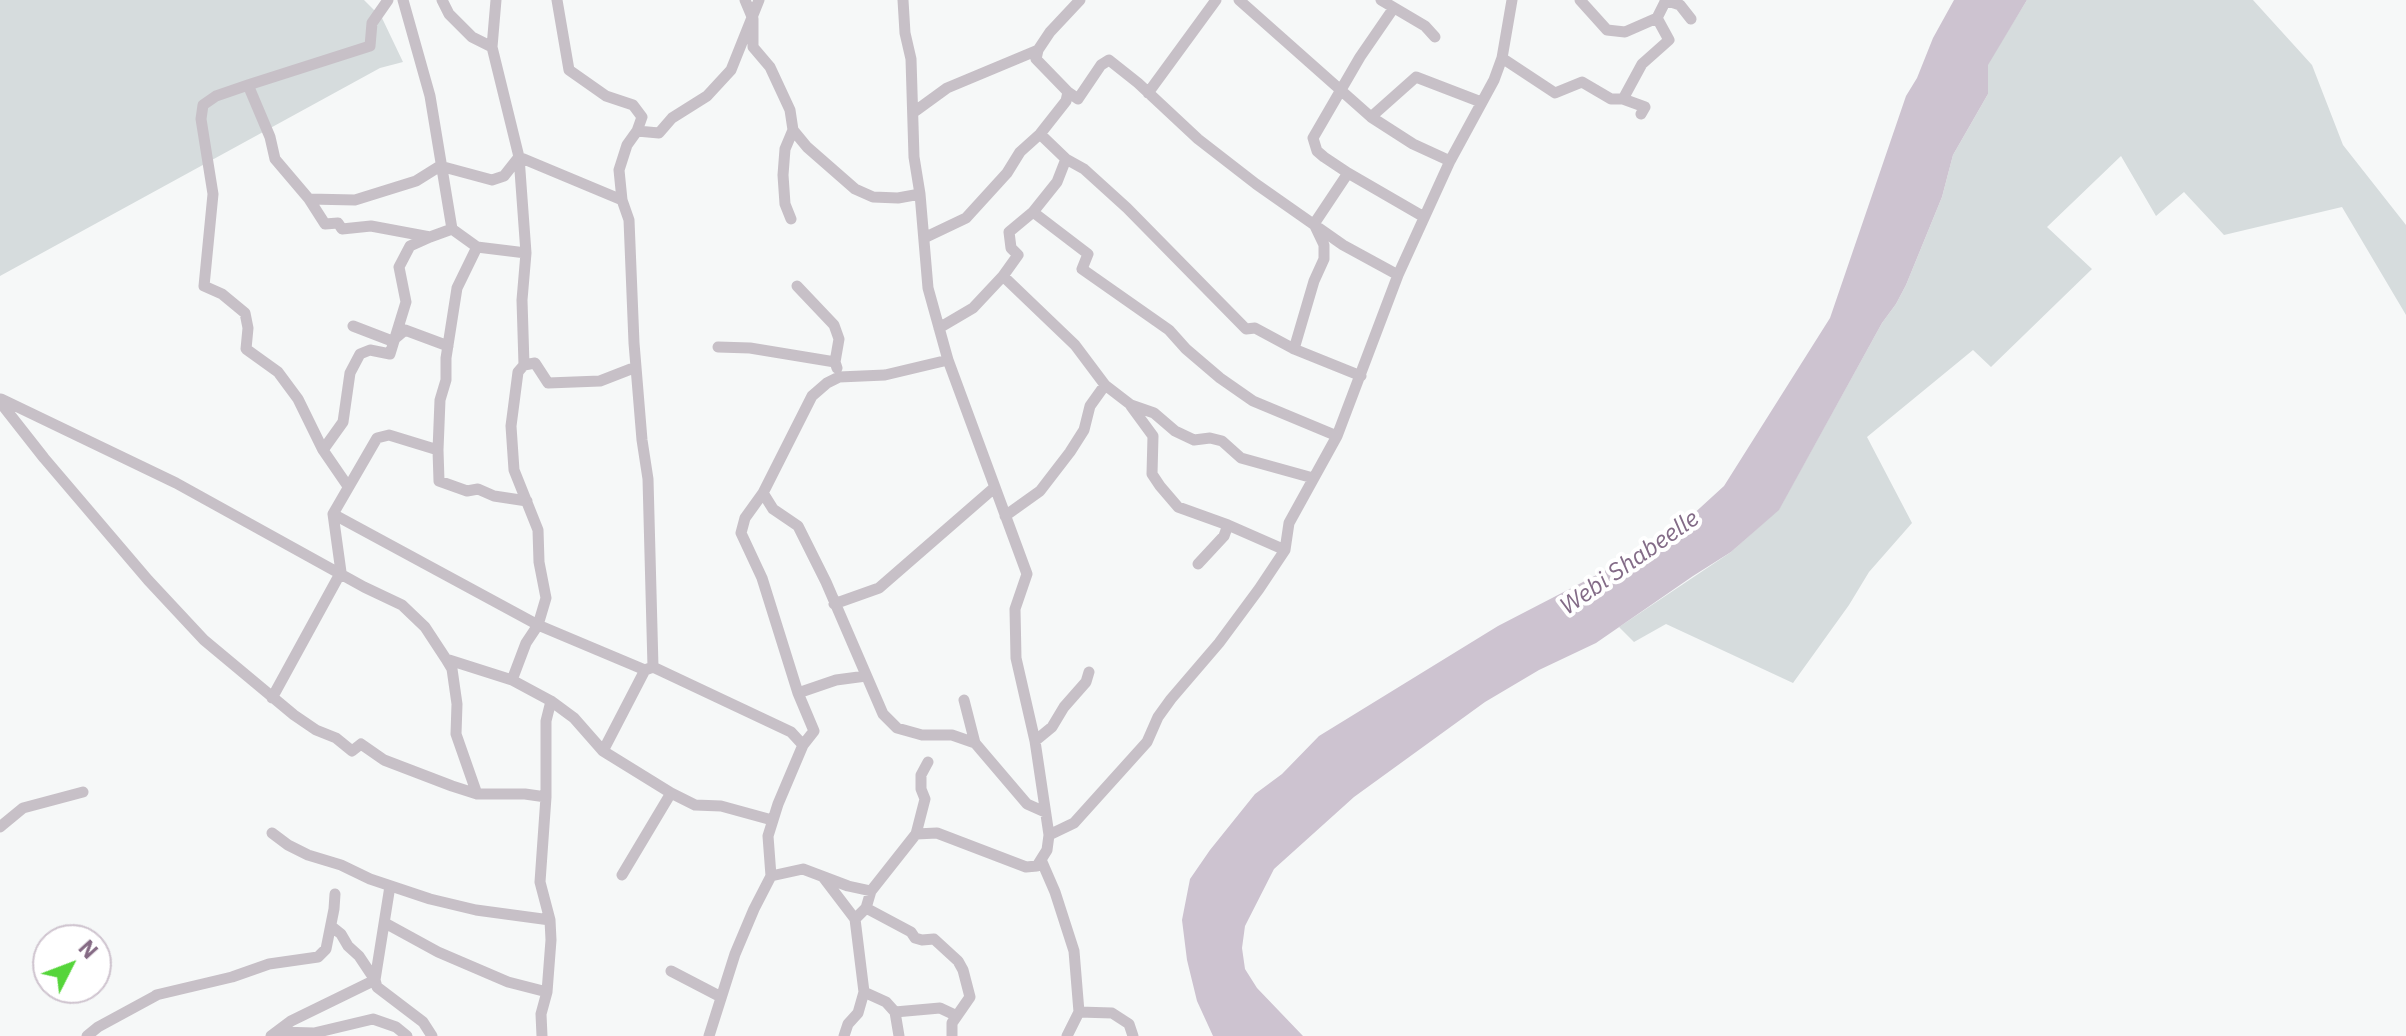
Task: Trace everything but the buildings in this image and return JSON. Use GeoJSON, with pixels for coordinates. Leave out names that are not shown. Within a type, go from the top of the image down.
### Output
{"type":"FeatureCollection","features":[{"type":"Feature","properties":{"kind":"street"},"geometry":{"type":"LineString","coordinates":[[347,485],[323,450],[298,399],[278,372],[246,349],[248,328],[245,313],[222,294],[204,286],[213,194],[201,119],[203,105],[216,96],[370,46],[372,23],[388,0]]}},
{"type":"Feature","properties":{"kind":"street"},"geometry":{"type":"LineString","coordinates":[[403,0],[430,96],[452,229],[477,247],[526,253]]}},
{"type":"Feature","properties":{"kind":"street"},"geometry":{"type":"LineString","coordinates":[[442,0],[449,14],[472,37],[492,47]]}},
{"type":"Feature","properties":{"kind":"street"},"geometry":{"type":"LineString","coordinates":[[496,0],[492,47],[519,157],[526,253],[522,300],[524,365]]}},
{"type":"Feature","properties":{"kind":"street"},"geometry":{"type":"LineString","coordinates":[[557,0],[569,70],[606,96],[633,105],[642,117],[627,145],[619,170],[622,200],[629,220],[636,367],[648,479],[649,668],[603,751]]}},
{"type":"Feature","properties":{"kind":"street"},"geometry":{"type":"LineString","coordinates":[[745,0],[753,19],[753,47],[770,67],[790,110],[793,130],[807,147],[855,189],[873,197],[898,198],[920,194]]}},
{"type":"Feature","properties":{"kind":"street"},"geometry":{"type":"LineString","coordinates":[[637,131],[659,133],[672,118],[707,96],[731,70],[759,0]]}},
{"type":"Feature","properties":{"kind":"street"},"geometry":{"type":"LineString","coordinates":[[903,0],[905,33],[911,59],[914,157],[928,288],[948,360],[1027,574],[1015,609],[1015,639],[1049,835],[1047,850],[1037,866]]}},
{"type":"Feature","properties":{"kind":"street"},"geometry":{"type":"LineString","coordinates":[[1080,0],[1050,32],[1036,59],[1068,92],[1078,99],[1101,65],[1109,60],[1198,139],[1343,245],[1398,275]]}},
{"type":"Feature","properties":{"kind":"street"},"geometry":{"type":"LineString","coordinates":[[1148,93],[1216,0]]}},
{"type":"Feature","properties":{"kind":"street"},"geometry":{"type":"LineString","coordinates":[[1239,0],[1371,117],[1413,144],[1450,161]]}},
{"type":"Feature","properties":{"kind":"street"},"geometry":{"type":"LineString","coordinates":[[1381,0],[1406,14],[1435,37]]}},
{"type":"Feature","properties":{"kind":"street"},"geometry":{"type":"LineString","coordinates":[[1049,835],[1074,823],[1147,742],[1158,717],[1219,643],[1285,550],[1289,523],[1337,436],[1398,275],[1450,161],[1494,80],[1502,58],[1512,0]]}},
{"type":"Feature","properties":{"kind":"street"},"geometry":{"type":"LineString","coordinates":[[1580,0],[1607,30],[1625,32],[1657,18],[1666,0],[1683,2],[1691,19]]}},
{"type":"Feature","properties":{"kind":"street"},"geometry":{"type":"LineString","coordinates":[[1393,9],[1340,89],[1313,138],[1317,151],[1324,157],[1424,217]]}},
{"type":"Feature","properties":{"kind":"street"},"geometry":{"type":"LineString","coordinates":[[1623,99],[1642,64],[1669,40],[1657,18]]}},
{"type":"Feature","properties":{"kind":"street"},"geometry":{"type":"LineString","coordinates":[[914,112],[947,88],[1038,50]]}},
{"type":"Feature","properties":{"kind":"street"},"geometry":{"type":"LineString","coordinates":[[1502,58],[1555,93],[1582,82],[1611,99],[1623,99],[1645,107],[1641,114]]}},
{"type":"Feature","properties":{"kind":"street"},"geometry":{"type":"LineString","coordinates":[[1371,117],[1416,77],[1481,102]]}},
{"type":"Feature","properties":{"kind":"street"},"geometry":{"type":"LineString","coordinates":[[248,85],[270,137],[275,159],[309,199],[325,224],[338,223],[342,229],[371,226],[430,237]]}},
{"type":"Feature","properties":{"kind":"street"},"geometry":{"type":"LineString","coordinates":[[924,238],[966,218],[1007,173],[1020,152],[1040,134],[1066,101],[1068,92]]}},
{"type":"Feature","properties":{"kind":"street"},"geometry":{"type":"LineString","coordinates":[[791,219],[785,204],[783,175],[785,149],[793,130]]}},
{"type":"Feature","properties":{"kind":"street"},"geometry":{"type":"LineString","coordinates":[[1040,134],[1127,208],[1246,329],[1255,328],[1294,349],[1361,376]]}},
{"type":"Feature","properties":{"kind":"street"},"geometry":{"type":"LineString","coordinates":[[309,199],[355,200],[416,181],[440,166],[492,180],[504,176],[519,157]]}},
{"type":"Feature","properties":{"kind":"street"},"geometry":{"type":"LineString","coordinates":[[519,157],[622,200]]}},
{"type":"Feature","properties":{"kind":"street"},"geometry":{"type":"LineString","coordinates":[[939,328],[973,308],[1003,276],[1018,255],[1011,248],[1009,232],[1033,212],[1057,182],[1066,159]]}},
{"type":"Feature","properties":{"kind":"street"},"geometry":{"type":"LineString","coordinates":[[1314,224],[1348,173]]}},
{"type":"Feature","properties":{"kind":"street"},"geometry":{"type":"LineString","coordinates":[[1033,212],[1088,254],[1082,269],[1169,330],[1220,378],[1253,401],[1337,436]]}},
{"type":"Feature","properties":{"kind":"street"},"geometry":{"type":"LineString","coordinates":[[1294,349],[1314,281],[1324,259],[1324,245],[1314,224]]}},
{"type":"Feature","properties":{"kind":"street"},"geometry":{"type":"LineString","coordinates":[[323,450],[343,422],[350,373],[360,354],[370,350],[390,354],[406,302],[399,267],[410,246],[452,229]]}},
{"type":"Feature","properties":{"kind":"street"},"geometry":{"type":"LineString","coordinates":[[477,247],[457,288],[446,380],[440,400],[439,481],[467,491],[478,489],[494,496],[527,501]]}},
{"type":"Feature","properties":{"kind":"street"},"geometry":{"type":"LineString","coordinates":[[1003,276],[1068,338],[1105,385],[1131,405],[1153,436],[1152,474],[1178,507],[1285,550]]}},
{"type":"Feature","properties":{"kind":"street"},"geometry":{"type":"LineString","coordinates":[[797,286],[834,325],[839,339],[835,362],[839,377]]}},
{"type":"Feature","properties":{"kind":"street"},"geometry":{"type":"LineString","coordinates":[[353,326],[392,341]]}},
{"type":"Feature","properties":{"kind":"street"},"geometry":{"type":"LineString","coordinates":[[392,341],[405,330],[448,346]]}},
{"type":"Feature","properties":{"kind":"street"},"geometry":{"type":"LineString","coordinates":[[718,347],[750,348],[835,362]]}},
{"type":"Feature","properties":{"kind":"street"},"geometry":{"type":"LineString","coordinates":[[709,1036],[754,909],[771,876],[768,836],[772,820],[795,758],[814,731],[798,693],[762,578],[741,533],[745,518],[763,493],[812,396],[839,377],[885,375],[948,360]]}},
{"type":"Feature","properties":{"kind":"street"},"geometry":{"type":"LineString","coordinates":[[512,680],[526,643],[538,625],[546,598],[539,562],[538,530],[514,470],[511,426],[518,372],[524,365],[535,363],[548,383],[600,381],[636,367]]}},
{"type":"Feature","properties":{"kind":"street"},"geometry":{"type":"LineString","coordinates":[[1005,516],[1040,491],[1070,452],[1084,430],[1090,406],[1105,385]]}},
{"type":"Feature","properties":{"kind":"street"},"geometry":{"type":"LineString","coordinates":[[0,400],[176,483],[402,605],[425,627],[452,669],[457,704],[456,734],[477,794]]}},
{"type":"Feature","properties":{"kind":"street"},"geometry":{"type":"LineString","coordinates":[[0,400],[44,458],[204,640],[272,698],[316,730],[336,738],[352,751],[361,744],[384,760],[477,794],[546,797]]}},
{"type":"Feature","properties":{"kind":"street"},"geometry":{"type":"LineString","coordinates":[[1131,405],[1154,413],[1175,431],[1194,440],[1210,438],[1222,441],[1241,458],[1313,478]]}},
{"type":"Feature","properties":{"kind":"street"},"geometry":{"type":"LineString","coordinates":[[272,698],[341,572],[333,514],[347,485],[377,438],[389,435],[438,450]]}},
{"type":"Feature","properties":{"kind":"street"},"geometry":{"type":"LineString","coordinates":[[834,604],[879,588],[994,488]]}},
{"type":"Feature","properties":{"kind":"street"},"geometry":{"type":"LineString","coordinates":[[763,493],[773,509],[798,526],[883,714],[897,728],[922,735],[952,735],[975,743]]}},
{"type":"Feature","properties":{"kind":"street"},"geometry":{"type":"LineString","coordinates":[[333,514],[538,625],[649,668],[791,732],[803,745]]}},
{"type":"Feature","properties":{"kind":"street"},"geometry":{"type":"LineString","coordinates":[[1198,564],[1224,536],[1228,525]]}},
{"type":"Feature","properties":{"kind":"street"},"geometry":{"type":"LineString","coordinates":[[446,659],[512,680],[551,701],[574,718],[603,751],[695,805],[721,806],[772,820]]}},
{"type":"Feature","properties":{"kind":"street"},"geometry":{"type":"LineString","coordinates":[[1035,741],[1052,727],[1064,707],[1086,682],[1089,672]]}},
{"type":"Feature","properties":{"kind":"street"},"geometry":{"type":"LineString","coordinates":[[798,693],[836,680],[866,676]]}},
{"type":"Feature","properties":{"kind":"street"},"geometry":{"type":"LineString","coordinates":[[964,700],[975,743],[1027,804],[1045,812]]}},
{"type":"Feature","properties":{"kind":"street"},"geometry":{"type":"LineString","coordinates":[[542,1036],[541,1014],[547,992],[550,920],[540,882],[546,797],[546,721],[551,701]]}},
{"type":"Feature","properties":{"kind":"street"},"geometry":{"type":"LineString","coordinates":[[855,919],[866,908],[871,891],[916,834],[925,799],[921,775],[928,762]]}},
{"type":"Feature","properties":{"kind":"street"},"geometry":{"type":"LineString","coordinates":[[0,827],[23,808],[83,792]]}},
{"type":"Feature","properties":{"kind":"street"},"geometry":{"type":"LineString","coordinates":[[622,875],[671,793]]}},
{"type":"Feature","properties":{"kind":"street"},"geometry":{"type":"LineString","coordinates":[[272,833],[308,855],[390,886],[464,908],[550,920]]}},
{"type":"Feature","properties":{"kind":"street"},"geometry":{"type":"LineString","coordinates":[[916,834],[937,833],[1026,867],[1042,862],[1074,951],[1079,1012],[1067,1036]]}},
{"type":"Feature","properties":{"kind":"street"},"geometry":{"type":"LineString","coordinates":[[771,876],[803,869],[871,891]]}},
{"type":"Feature","properties":{"kind":"street"},"geometry":{"type":"LineString","coordinates":[[822,876],[855,919],[864,992],[858,1013],[848,1024],[844,1036]]}},
{"type":"Feature","properties":{"kind":"street"},"geometry":{"type":"LineString","coordinates":[[375,980],[390,886]]}},
{"type":"Feature","properties":{"kind":"street"},"geometry":{"type":"LineString","coordinates":[[87,1036],[156,995],[232,977],[269,964],[318,957],[326,949],[335,894]]}},
{"type":"Feature","properties":{"kind":"street"},"geometry":{"type":"LineString","coordinates":[[866,908],[894,921],[915,938],[934,939],[954,956],[963,970],[970,997],[952,1023],[952,1036]]}},
{"type":"Feature","properties":{"kind":"street"},"geometry":{"type":"LineString","coordinates":[[385,923],[438,952],[508,982],[547,992]]}},
{"type":"Feature","properties":{"kind":"street"},"geometry":{"type":"LineString","coordinates":[[331,926],[359,956],[377,987],[423,1022],[432,1036]]}},
{"type":"Feature","properties":{"kind":"street"},"geometry":{"type":"LineString","coordinates":[[671,971],[721,997]]}},
{"type":"Feature","properties":{"kind":"street"},"geometry":{"type":"LineString","coordinates":[[275,1034],[291,1021],[375,980]]}},
{"type":"Feature","properties":{"kind":"street"},"geometry":{"type":"LineString","coordinates":[[864,992],[886,1002],[895,1012],[899,1036]]}},
{"type":"Feature","properties":{"kind":"street"},"geometry":{"type":"LineString","coordinates":[[895,1012],[940,1008],[957,1016]]}},
{"type":"Feature","properties":{"kind":"street"},"geometry":{"type":"LineString","coordinates":[[1079,1012],[1112,1013],[1129,1024],[1133,1036]]}},
{"type":"Feature","properties":{"kind":"street"},"geometry":{"type":"LineString","coordinates":[[275,1034],[314,1033],[373,1019],[396,1027],[407,1036]]}},
{"type":"Feature","properties":{"kind":"shaded area"},"geometry":{"type":"Polygon","coordinates":[[[0,0],[364,0],[382,18],[403,62],[380,68],[0,276],[0,0]]]}},
{"type":"Feature","properties":{"kind":"shaded area"},"geometry":{"type":"Polygon","coordinates":[[[2027,0],[2253,0],[2312,65],[2343,145],[2406,225],[2406,315],[2342,207],[2224,235],[2184,192],[2156,216],[2121,156],[2047,227],[2092,269],[1991,367],[1973,350],[1867,437],[1912,523],[1869,572],[1793,683],[1666,624],[1634,642],[1619,627],[1731,552],[1779,509],[1906,285],[1942,197],[1953,155],[1988,94],[1987,65],[2027,0]]]}},
{"type":"Feature","properties":{"kind":"water","name":"Webi Shabeelle"},"geometry":{"type":"Polygon","coordinates":[[[1954,0],[2027,0],[1988,65],[1988,94],[1953,155],[1942,197],[1906,285],[1779,510],[1731,552],[1596,643],[1539,670],[1485,702],[1354,797],[1274,869],[1245,926],[1242,948],[1245,969],[1257,988],[1303,1036],[1213,1036],[1197,1001],[1182,920],[1190,879],[1210,850],[1255,794],[1282,774],[1319,736],[1498,626],[1666,539],[1724,486],[1830,318],[1906,96],[1954,0]]]}}]}
